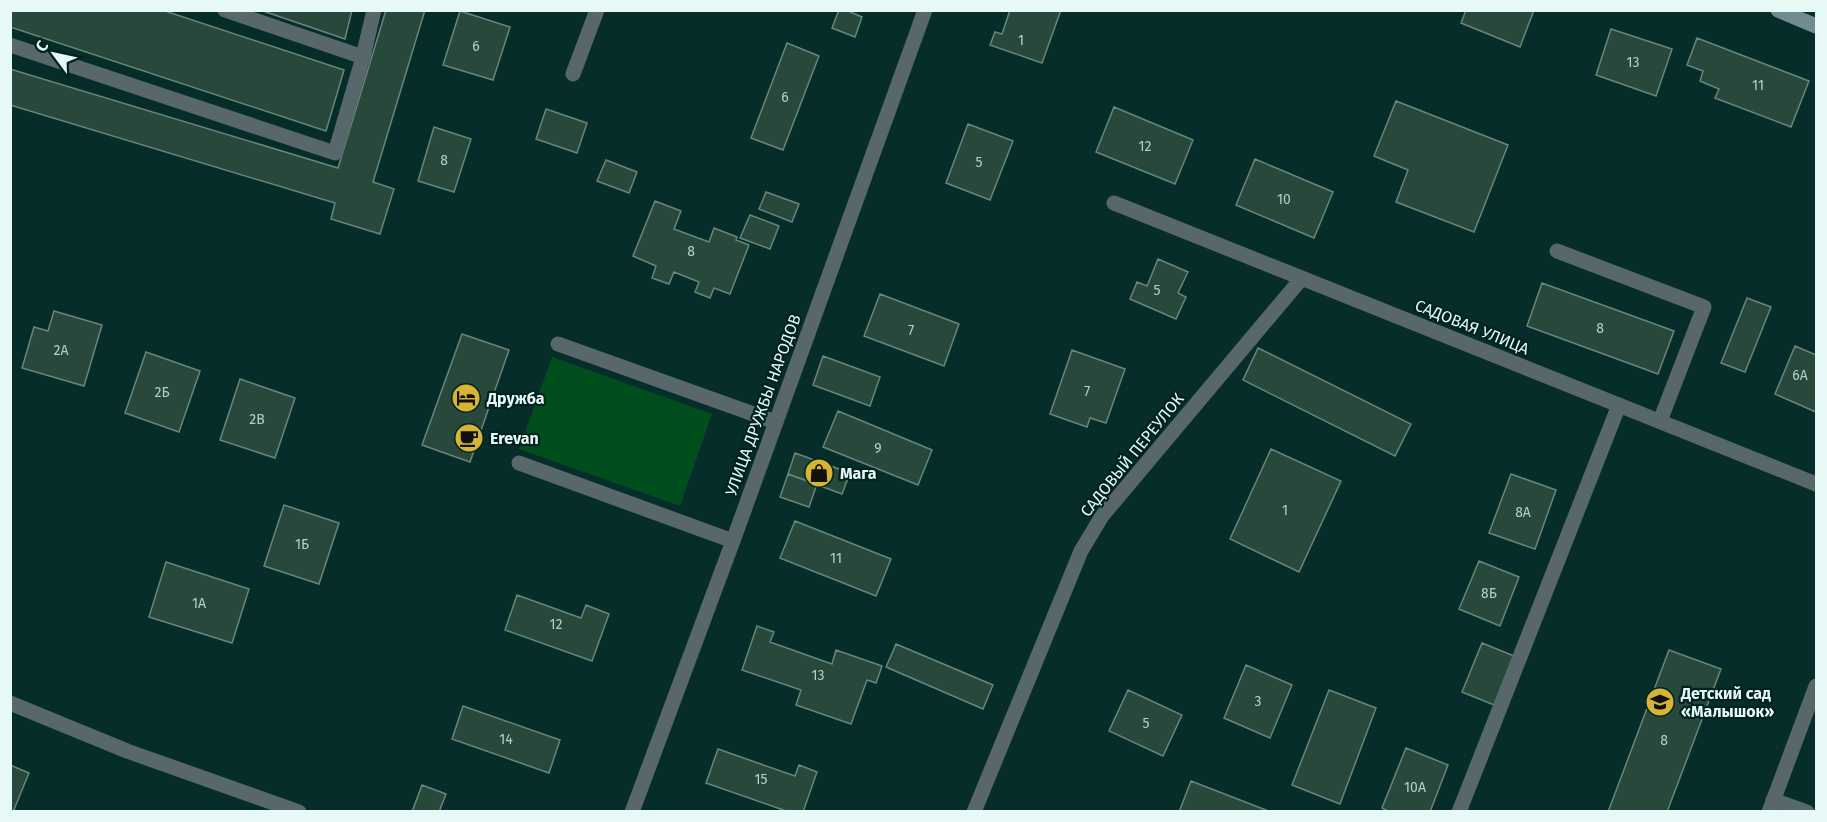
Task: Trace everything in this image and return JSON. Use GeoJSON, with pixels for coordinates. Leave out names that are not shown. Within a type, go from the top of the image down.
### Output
{"type":"FeatureCollection","features":[{"type":"Feature","properties":{"kind":"main road"},"geometry":{"type":"LineString","coordinates":[[1778,10],[1816,26]]}},
{"type":"Feature","properties":{"kind":"street"},"geometry":{"type":"LineString","coordinates":[[225,10],[363,57]]}},
{"type":"Feature","properties":{"kind":"street"},"geometry":{"type":"LineString","coordinates":[[10,45],[335,153],[374,10]]}},
{"type":"Feature","properties":{"kind":"street"},"geometry":{"type":"LineString","coordinates":[[573,74],[597,10]]}},
{"type":"Feature","properties":{"kind":"street","name":"УЛИЦА ДРУЖБЫ НАРОДОВ"},"geometry":{"type":"LineString","coordinates":[[632,812],[733,541],[925,10]]}},
{"type":"Feature","properties":{"kind":"street","name":"САДОВАЯ УЛИЦА"},"geometry":{"type":"LineString","coordinates":[[1114,203],[1816,484]]}},
{"type":"Feature","properties":{"kind":"street"},"geometry":{"type":"LineString","coordinates":[[1557,251],[1704,306],[1660,421]]}},
{"type":"Feature","properties":{"kind":"street","name":"САДОВЫЙ ПЕРЕУЛОК"},"geometry":{"type":"LineString","coordinates":[[974,812],[1081,551],[1102,516],[1302,278]]}},
{"type":"Feature","properties":{"kind":"street"},"geometry":{"type":"LineString","coordinates":[[558,344],[776,422]]}},
{"type":"Feature","properties":{"kind":"street"},"geometry":{"type":"LineString","coordinates":[[1459,812],[1619,405]]}},
{"type":"Feature","properties":{"kind":"street"},"geometry":{"type":"LineString","coordinates":[[519,463],[733,541]]}},
{"type":"Feature","properties":{"kind":"street"},"geometry":{"type":"LineString","coordinates":[[1807,812],[1771,806],[1816,686]]}},
{"type":"Feature","properties":{"kind":"street"},"geometry":{"type":"LineString","coordinates":[[10,703],[127,751],[299,812]]}},
{"type":"Feature","properties":{"kind":"green space"},"geometry":{"type":"Polygon","coordinates":[[[552,357],[712,414],[680,506],[519,449],[552,357]]]}},
{"type":"Feature","properties":{"kind":"building"},"geometry":{"type":"Polygon","coordinates":[[[10,10],[162,10],[344,70],[326,131],[10,27],[10,10]]]}},
{"type":"Feature","properties":{"kind":"building"},"geometry":{"type":"Polygon","coordinates":[[[260,10],[352,10],[345,39],[260,10]]]}},
{"type":"Feature","properties":{"kind":"building"},"geometry":{"type":"Polygon","coordinates":[[[386,10],[425,10],[373,182],[394,189],[380,234],[331,219],[335,203],[10,105],[10,69],[338,168],[386,10]]]}},
{"type":"Feature","properties":{"kind":"building"},"geometry":{"type":"Polygon","coordinates":[[[839,10],[846,10],[862,17],[855,37],[832,28],[839,10]]]}},
{"type":"Feature","properties":{"kind":"building"},"geometry":{"type":"Polygon","coordinates":[[[1010,10],[1061,10],[1042,63],[990,45],[995,32],[1002,34],[1010,10]]]}},
{"type":"Feature","properties":{"kind":"building"},"geometry":{"type":"Polygon","coordinates":[[[1466,10],[1534,10],[1520,47],[1461,23],[1466,10]]]}},
{"type":"Feature","properties":{"kind":"building"},"geometry":{"type":"Polygon","coordinates":[[[460,11],[510,27],[493,80],[443,65],[460,11]]]}},
{"type":"Feature","properties":{"kind":"building"},"geometry":{"type":"Polygon","coordinates":[[[1611,29],[1672,49],[1656,96],[1596,75],[1611,29]]]}},
{"type":"Feature","properties":{"kind":"building"},"geometry":{"type":"Polygon","coordinates":[[[1697,38],[1809,81],[1791,127],[1715,98],[1719,89],[1700,81],[1703,71],[1687,65],[1697,38]]]}},
{"type":"Feature","properties":{"kind":"building"},"geometry":{"type":"Polygon","coordinates":[[[787,43],[819,56],[783,150],[751,138],[787,43]]]}},
{"type":"Feature","properties":{"kind":"building"},"geometry":{"type":"Polygon","coordinates":[[[1396,101],[1508,145],[1474,232],[1396,202],[1408,170],[1374,156],[1396,101]]]}},
{"type":"Feature","properties":{"kind":"building"},"geometry":{"type":"Polygon","coordinates":[[[1114,107],[1193,140],[1175,184],[1096,152],[1114,107]]]}},
{"type":"Feature","properties":{"kind":"building"},"geometry":{"type":"Polygon","coordinates":[[[546,109],[587,123],[577,153],[536,139],[546,109]]]}},
{"type":"Feature","properties":{"kind":"building"},"geometry":{"type":"Polygon","coordinates":[[[968,124],[1013,141],[990,200],[946,183],[968,124]]]}},
{"type":"Feature","properties":{"kind":"building"},"geometry":{"type":"Polygon","coordinates":[[[434,127],[471,139],[454,192],[418,181],[434,127]]]}},
{"type":"Feature","properties":{"kind":"building"},"geometry":{"type":"Polygon","coordinates":[[[1255,159],[1333,192],[1314,238],[1236,205],[1255,159]]]}},
{"type":"Feature","properties":{"kind":"building"},"geometry":{"type":"Polygon","coordinates":[[[606,160],[637,172],[629,193],[597,181],[606,160]]]}},
{"type":"Feature","properties":{"kind":"building"},"geometry":{"type":"Polygon","coordinates":[[[766,192],[799,204],[792,222],[759,209],[766,192]]]}},
{"type":"Feature","properties":{"kind":"building"},"geometry":{"type":"Polygon","coordinates":[[[655,201],[681,211],[674,229],[709,242],[714,228],[737,237],[736,240],[749,245],[730,294],[714,288],[710,298],[695,292],[699,282],[674,272],[669,284],[652,278],[656,266],[633,256],[655,201]]]}},
{"type":"Feature","properties":{"kind":"building"},"geometry":{"type":"Polygon","coordinates":[[[750,215],[779,226],[770,249],[740,238],[750,215]]]}},
{"type":"Feature","properties":{"kind":"building"},"geometry":{"type":"Polygon","coordinates":[[[1158,259],[1188,272],[1178,293],[1186,297],[1176,319],[1130,299],[1137,282],[1147,286],[1158,259]]]}},
{"type":"Feature","properties":{"kind":"building"},"geometry":{"type":"Polygon","coordinates":[[[1542,283],[1674,331],[1658,374],[1527,326],[1542,283]]]}},
{"type":"Feature","properties":{"kind":"building"},"geometry":{"type":"Polygon","coordinates":[[[880,294],[959,324],[944,366],[864,336],[880,294]]]}},
{"type":"Feature","properties":{"kind":"building"},"geometry":{"type":"Polygon","coordinates":[[[1747,298],[1771,307],[1745,372],[1721,363],[1747,298]]]}},
{"type":"Feature","properties":{"kind":"building"},"geometry":{"type":"Polygon","coordinates":[[[54,311],[102,325],[84,386],[22,368],[34,327],[48,331],[54,311]]]}},
{"type":"Feature","properties":{"kind":"building","name":"Дружба"},"geometry":{"type":"Polygon","coordinates":[[[462,334],[509,350],[470,462],[422,445],[462,334]]]}},
{"type":"Feature","properties":{"kind":"building"},"geometry":{"type":"Polygon","coordinates":[[[1795,346],[1816,355],[1816,412],[1775,394],[1795,346]]]}},
{"type":"Feature","properties":{"kind":"building"},"geometry":{"type":"Polygon","coordinates":[[[1258,348],[1411,424],[1395,456],[1243,380],[1258,348]]]}},
{"type":"Feature","properties":{"kind":"building"},"geometry":{"type":"Polygon","coordinates":[[[1072,350],[1125,369],[1106,423],[1090,418],[1087,427],[1050,414],[1072,350]]]}},
{"type":"Feature","properties":{"kind":"building"},"geometry":{"type":"Polygon","coordinates":[[[146,352],[200,371],[179,432],[125,413],[146,352]]]}},
{"type":"Feature","properties":{"kind":"building"},"geometry":{"type":"Polygon","coordinates":[[[823,356],[880,377],[870,406],[813,385],[823,356]]]}},
{"type":"Feature","properties":{"kind":"building"},"geometry":{"type":"Polygon","coordinates":[[[240,379],[295,398],[275,458],[220,440],[240,379]]]}},
{"type":"Feature","properties":{"kind":"building"},"geometry":{"type":"Polygon","coordinates":[[[838,411],[932,450],[918,485],[823,447],[838,411]]]}},
{"type":"Feature","properties":{"kind":"building"},"geometry":{"type":"Polygon","coordinates":[[[1271,449],[1341,481],[1299,572],[1230,539],[1271,449]]]}},
{"type":"Feature","properties":{"kind":"building","name":"Мага"},"geometry":{"type":"Polygon","coordinates":[[[795,453],[850,473],[842,494],[788,474],[795,453]]]}},
{"type":"Feature","properties":{"kind":"building"},"geometry":{"type":"Polygon","coordinates":[[[788,474],[817,484],[809,507],[780,497],[788,474]]]}},
{"type":"Feature","properties":{"kind":"building"},"geometry":{"type":"Polygon","coordinates":[[[1511,474],[1556,490],[1535,549],[1489,533],[1511,474]]]}},
{"type":"Feature","properties":{"kind":"building"},"geometry":{"type":"Polygon","coordinates":[[[284,505],[339,523],[319,584],[264,566],[284,505]]]}},
{"type":"Feature","properties":{"kind":"building"},"geometry":{"type":"Polygon","coordinates":[[[795,521],[891,559],[876,596],[780,558],[795,521]]]}},
{"type":"Feature","properties":{"kind":"building"},"geometry":{"type":"Polygon","coordinates":[[[1479,561],[1519,577],[1500,626],[1459,609],[1479,561]]]}},
{"type":"Feature","properties":{"kind":"building"},"geometry":{"type":"Polygon","coordinates":[[[166,562],[249,589],[232,643],[149,617],[166,562]]]}},
{"type":"Feature","properties":{"kind":"building"},"geometry":{"type":"Polygon","coordinates":[[[517,595],[581,618],[586,605],[609,614],[592,661],[505,630],[517,595]]]}},
{"type":"Feature","properties":{"kind":"building"},"geometry":{"type":"Polygon","coordinates":[[[757,626],[774,632],[770,642],[832,664],[836,650],[882,666],[876,683],[867,680],[851,724],[796,705],[801,690],[742,670],[757,626]]]}},
{"type":"Feature","properties":{"kind":"building"},"geometry":{"type":"Polygon","coordinates":[[[1482,643],[1519,658],[1499,707],[1462,692],[1482,643]]]}},
{"type":"Feature","properties":{"kind":"building"},"geometry":{"type":"Polygon","coordinates":[[[896,644],[993,685],[983,709],[886,667],[896,644]]]}},
{"type":"Feature","properties":{"kind":"building"},"geometry":{"type":"Polygon","coordinates":[[[1669,650],[1721,669],[1667,812],[1608,812],[1669,650]]]}},
{"type":"Feature","properties":{"kind":"building"},"geometry":{"type":"Polygon","coordinates":[[[1246,665],[1292,685],[1270,738],[1224,718],[1246,665]]]}},
{"type":"Feature","properties":{"kind":"building"},"geometry":{"type":"Polygon","coordinates":[[[1128,690],[1182,715],[1163,756],[1109,731],[1128,690]]]}},
{"type":"Feature","properties":{"kind":"building"},"geometry":{"type":"Polygon","coordinates":[[[1329,690],[1376,708],[1340,804],[1292,785],[1329,690]]]}},
{"type":"Feature","properties":{"kind":"building"},"geometry":{"type":"Polygon","coordinates":[[[463,706],[560,740],[549,773],[452,739],[463,706]]]}},
{"type":"Feature","properties":{"kind":"building"},"geometry":{"type":"Polygon","coordinates":[[[1406,748],[1448,765],[1430,812],[1390,812],[1382,808],[1406,748]]]}},
{"type":"Feature","properties":{"kind":"building"},"geometry":{"type":"Polygon","coordinates":[[[718,749],[795,776],[799,765],[817,772],[803,812],[789,812],[706,783],[718,749]]]}},
{"type":"Feature","properties":{"kind":"building"},"geometry":{"type":"Polygon","coordinates":[[[10,765],[29,773],[13,812],[10,812],[10,765]]]}},
{"type":"Feature","properties":{"kind":"building"},"geometry":{"type":"Polygon","coordinates":[[[1191,781],[1271,812],[1179,812],[1191,781]]]}},
{"type":"Feature","properties":{"kind":"building"},"geometry":{"type":"Polygon","coordinates":[[[422,785],[446,794],[439,812],[412,812],[422,785]]]}},
{"type":"Feature","properties":{"kind":"place","name":"Дружба"},"geometry":{"type":"Point","coordinates":[466,398]}},
{"type":"Feature","properties":{"kind":"place","name":"Erevan"},"geometry":{"type":"Point","coordinates":[469,438]}},
{"type":"Feature","properties":{"kind":"place","name":"Мага"},"geometry":{"type":"Point","coordinates":[819,473]}},
{"type":"Feature","properties":{"kind":"place","name":"Детский сад «Малышок»"},"geometry":{"type":"Point","coordinates":[1660,702]}}]}
